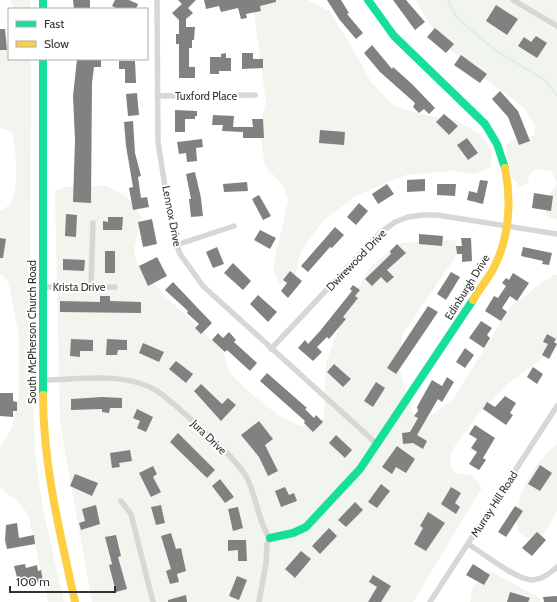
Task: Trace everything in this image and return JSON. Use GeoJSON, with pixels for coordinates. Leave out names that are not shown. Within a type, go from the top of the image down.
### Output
{"type":"FeatureCollection","features":[{"type":"Feature","properties":{"kind":"street","name":"Lennox Drive"},"geometry":{"type":"LineString","coordinates":[[157,0],[158,142],[176,245],[185,262],[203,286],[377,444]]}},
{"type":"Feature","properties":{"kind":"street","name":"Edinburgh Drive"},"geometry":{"type":"LineString","coordinates":[[270,538],[293,533],[313,520],[360,469],[492,271],[502,249],[507,226],[508,205],[506,172],[503,158],[495,140],[478,117],[394,36],[382,22],[368,0]]}},
{"type":"Feature","properties":{"kind":"street"},"geometry":{"type":"LineString","coordinates":[[513,0],[557,26]]}},
{"type":"Feature","properties":{"kind":"street","name":"South McPherson Church Road"},"geometry":{"type":"LineString","coordinates":[[43,60],[43,409],[48,471],[55,512],[75,602]]}},
{"type":"Feature","properties":{"kind":"street","name":"Tuxford Place"},"geometry":{"type":"LineString","coordinates":[[157,96],[255,95]]}},
{"type":"Feature","properties":{"kind":"street","name":"Dwirewood Drive"},"geometry":{"type":"LineString","coordinates":[[271,349],[380,233],[395,222],[408,217],[437,215],[557,234]]}},
{"type":"Feature","properties":{"kind":"street"},"geometry":{"type":"LineString","coordinates":[[91,287],[93,223]]}},
{"type":"Feature","properties":{"kind":"street"},"geometry":{"type":"LineString","coordinates":[[176,245],[234,226]]}},
{"type":"Feature","properties":{"kind":"street","name":"Krista Drive"},"geometry":{"type":"LineString","coordinates":[[43,287],[115,287]]}},
{"type":"Feature","properties":{"kind":"street","name":"Jura Drive"},"geometry":{"type":"LineString","coordinates":[[43,380],[116,379],[134,382],[156,391],[168,399],[223,449],[242,470],[251,487],[266,533],[270,538]]}},
{"type":"Feature","properties":{"kind":"street","name":"Murray Hill Road"},"geometry":{"type":"LineString","coordinates":[[430,602],[557,406]]}},
{"type":"Feature","properties":{"kind":"street"},"geometry":{"type":"LineString","coordinates":[[121,501],[131,514],[153,602]]}},
{"type":"Feature","properties":{"kind":"street"},"geometry":{"type":"LineString","coordinates":[[259,602],[266,563],[267,544],[270,538]]}},
{"type":"Feature","properties":{"kind":"street"},"geometry":{"type":"LineString","coordinates":[[468,544],[523,578],[538,579],[557,567]]}},
{"type":"Feature","properties":{"kind":"shaded area"},"geometry":{"type":"Polygon","coordinates":[[[11,0],[30,0],[30,8],[14,8],[11,0]]]}},
{"type":"Feature","properties":{"kind":"shaded area"},"geometry":{"type":"Polygon","coordinates":[[[264,0],[308,0],[329,11],[349,42],[371,82],[394,106],[429,116],[455,120],[478,133],[492,152],[491,167],[475,174],[452,171],[406,175],[355,196],[321,223],[301,251],[295,276],[280,285],[273,267],[288,201],[283,185],[265,166],[259,128],[266,102],[254,12],[264,0]]]}},
{"type":"Feature","properties":{"kind":"shaded area"},"geometry":{"type":"Polygon","coordinates":[[[415,0],[557,0],[557,184],[552,172],[537,169],[529,175],[528,183],[520,187],[511,176],[506,147],[511,140],[534,136],[535,125],[522,106],[468,66],[440,40],[415,0]]]}},
{"type":"Feature","properties":{"kind":"shaded area"},"geometry":{"type":"Polygon","coordinates":[[[8,37],[8,60],[31,60],[30,313],[35,452],[43,509],[64,602],[48,602],[28,514],[16,500],[0,488],[0,448],[12,427],[19,393],[19,336],[8,280],[0,274],[0,211],[10,204],[13,197],[16,179],[16,158],[12,132],[0,128],[0,39],[8,37]]]}},
{"type":"Feature","properties":{"kind":"shaded area"},"geometry":{"type":"Polygon","coordinates":[[[557,184],[557,220],[547,216],[543,202],[557,184]]]}},
{"type":"Feature","properties":{"kind":"shaded area"},"geometry":{"type":"Polygon","coordinates":[[[107,186],[126,196],[141,216],[134,251],[138,265],[164,295],[222,349],[229,372],[248,391],[278,415],[300,426],[318,425],[324,416],[326,362],[345,311],[371,266],[400,243],[454,240],[460,250],[403,334],[397,361],[412,412],[424,421],[454,398],[511,306],[553,275],[557,275],[557,347],[510,382],[478,414],[451,452],[450,464],[456,473],[473,476],[482,488],[413,602],[92,602],[60,423],[55,191],[64,187],[107,186]]]}},
{"type":"Feature","properties":{"kind":"shaded area"},"geometry":{"type":"Polygon","coordinates":[[[557,444],[557,511],[543,535],[529,539],[518,532],[518,506],[521,494],[539,462],[557,444]]]}},
{"type":"Feature","properties":{"kind":"shaded area"},"geometry":{"type":"Polygon","coordinates":[[[488,570],[540,598],[540,602],[470,602],[472,589],[488,570]]]}},
{"type":"Feature","properties":{"kind":"building"},"geometry":{"type":"Polygon","coordinates":[[[73,0],[90,0],[90,8],[74,8],[73,0]]]}},
{"type":"Feature","properties":{"kind":"building"},"geometry":{"type":"Polygon","coordinates":[[[115,0],[129,0],[138,4],[136,8],[116,8],[112,6],[115,0]]]}},
{"type":"Feature","properties":{"kind":"building"},"geometry":{"type":"Polygon","coordinates":[[[178,0],[196,0],[188,8],[193,13],[186,19],[186,27],[195,27],[192,48],[189,48],[189,67],[195,67],[195,78],[179,78],[179,44],[176,44],[176,34],[179,34],[179,20],[172,13],[182,4],[178,0]]]}},
{"type":"Feature","properties":{"kind":"building"},"geometry":{"type":"Polygon","coordinates":[[[204,0],[276,0],[276,2],[260,6],[261,11],[246,14],[247,18],[241,19],[238,8],[221,12],[219,6],[206,9],[204,0]]]}},
{"type":"Feature","properties":{"kind":"building"},"geometry":{"type":"Polygon","coordinates":[[[327,0],[341,0],[349,13],[347,14],[363,33],[356,39],[339,19],[327,0]]]}},
{"type":"Feature","properties":{"kind":"building"},"geometry":{"type":"Polygon","coordinates":[[[393,0],[406,0],[425,22],[415,30],[393,0]]]}},
{"type":"Feature","properties":{"kind":"building"},"geometry":{"type":"Polygon","coordinates":[[[496,5],[518,19],[507,35],[486,21],[496,5]]]}},
{"type":"Feature","properties":{"kind":"building"},"geometry":{"type":"Polygon","coordinates":[[[435,28],[454,44],[446,53],[427,37],[435,28]]]}},
{"type":"Feature","properties":{"kind":"building"},"geometry":{"type":"Polygon","coordinates":[[[0,29],[5,29],[7,50],[0,50],[0,29]]]}},
{"type":"Feature","properties":{"kind":"building"},"geometry":{"type":"Polygon","coordinates":[[[536,36],[547,43],[537,58],[518,46],[524,37],[531,42],[536,36]]]}},
{"type":"Feature","properties":{"kind":"building"},"geometry":{"type":"Polygon","coordinates":[[[372,45],[392,69],[393,67],[412,84],[435,108],[429,114],[424,109],[419,113],[413,107],[415,103],[380,72],[364,53],[372,45]]]}},
{"type":"Feature","properties":{"kind":"building"},"geometry":{"type":"Polygon","coordinates":[[[226,53],[226,58],[231,58],[231,71],[219,71],[219,74],[210,74],[210,57],[221,57],[221,54],[226,53]]]}},
{"type":"Feature","properties":{"kind":"building"},"geometry":{"type":"Polygon","coordinates":[[[242,53],[253,53],[253,59],[263,59],[263,68],[242,69],[242,53]]]}},
{"type":"Feature","properties":{"kind":"building"},"geometry":{"type":"Polygon","coordinates":[[[461,55],[487,74],[480,83],[454,65],[461,55]]]}},
{"type":"Feature","properties":{"kind":"building"},"geometry":{"type":"Polygon","coordinates":[[[77,60],[101,60],[101,67],[94,67],[92,83],[91,203],[73,202],[75,140],[73,96],[77,60]]]}},
{"type":"Feature","properties":{"kind":"building"},"geometry":{"type":"Polygon","coordinates":[[[119,61],[135,61],[136,83],[125,83],[125,69],[119,69],[119,61]]]}},
{"type":"Feature","properties":{"kind":"building"},"geometry":{"type":"Polygon","coordinates":[[[500,91],[518,111],[530,141],[519,145],[508,117],[492,99],[500,91]]]}},
{"type":"Feature","properties":{"kind":"building"},"geometry":{"type":"Polygon","coordinates":[[[137,93],[139,115],[128,116],[126,94],[137,93]]]}},
{"type":"Feature","properties":{"kind":"building"},"geometry":{"type":"Polygon","coordinates":[[[175,110],[197,111],[197,116],[195,116],[195,119],[185,119],[185,132],[175,132],[175,110]]]}},
{"type":"Feature","properties":{"kind":"building"},"geometry":{"type":"Polygon","coordinates":[[[444,114],[458,126],[449,135],[436,122],[444,114]]]}},
{"type":"Feature","properties":{"kind":"building"},"geometry":{"type":"Polygon","coordinates":[[[213,115],[234,116],[233,127],[253,127],[252,119],[263,119],[264,138],[243,138],[243,132],[222,131],[223,125],[212,125],[213,115]]]}},
{"type":"Feature","properties":{"kind":"building"},"geometry":{"type":"Polygon","coordinates":[[[133,121],[135,153],[141,176],[138,177],[141,198],[147,197],[149,207],[133,210],[129,188],[133,187],[126,146],[124,122],[133,121]]]}},
{"type":"Feature","properties":{"kind":"building"},"geometry":{"type":"Polygon","coordinates":[[[320,130],[345,132],[344,145],[319,143],[320,130]]]}},
{"type":"Feature","properties":{"kind":"building"},"geometry":{"type":"Polygon","coordinates":[[[467,138],[478,153],[468,160],[457,145],[467,138]]]}},
{"type":"Feature","properties":{"kind":"building"},"geometry":{"type":"Polygon","coordinates":[[[202,139],[203,147],[196,148],[197,161],[187,162],[186,153],[179,154],[177,142],[202,139]]]}},
{"type":"Feature","properties":{"kind":"building"},"geometry":{"type":"Polygon","coordinates":[[[195,172],[201,198],[203,216],[191,217],[189,199],[191,199],[186,174],[195,172]]]}},
{"type":"Feature","properties":{"kind":"building"},"geometry":{"type":"Polygon","coordinates":[[[425,179],[425,191],[407,192],[407,180],[425,179]]]}},
{"type":"Feature","properties":{"kind":"building"},"geometry":{"type":"Polygon","coordinates":[[[480,180],[488,181],[483,204],[467,200],[469,191],[477,193],[480,180]]]}},
{"type":"Feature","properties":{"kind":"building"},"geometry":{"type":"Polygon","coordinates":[[[247,182],[248,191],[224,192],[223,184],[247,182]]]}},
{"type":"Feature","properties":{"kind":"building"},"geometry":{"type":"Polygon","coordinates":[[[387,184],[394,194],[378,204],[372,194],[387,184]]]}},
{"type":"Feature","properties":{"kind":"building"},"geometry":{"type":"Polygon","coordinates":[[[437,184],[456,184],[455,196],[437,195],[437,184]]]}},
{"type":"Feature","properties":{"kind":"building"},"geometry":{"type":"Polygon","coordinates":[[[534,193],[553,196],[551,211],[532,208],[534,193]]]}},
{"type":"Feature","properties":{"kind":"building"},"geometry":{"type":"Polygon","coordinates":[[[259,195],[271,216],[263,220],[252,199],[259,195]]]}},
{"type":"Feature","properties":{"kind":"building"},"geometry":{"type":"Polygon","coordinates":[[[359,203],[368,211],[356,225],[347,217],[359,203]]]}},
{"type":"Feature","properties":{"kind":"building"},"geometry":{"type":"Polygon","coordinates":[[[66,214],[77,215],[76,237],[65,236],[66,214]]]}},
{"type":"Feature","properties":{"kind":"building"},"geometry":{"type":"Polygon","coordinates":[[[108,217],[123,217],[122,230],[103,230],[103,221],[108,222],[108,217]]]}},
{"type":"Feature","properties":{"kind":"building"},"geometry":{"type":"Polygon","coordinates":[[[152,219],[157,244],[143,247],[138,222],[152,219]]]}},
{"type":"Feature","properties":{"kind":"building"},"geometry":{"type":"Polygon","coordinates":[[[335,227],[344,235],[332,248],[330,247],[308,272],[301,266],[335,227]]]}},
{"type":"Feature","properties":{"kind":"building"},"geometry":{"type":"Polygon","coordinates":[[[260,230],[276,238],[270,249],[254,240],[260,230]]]}},
{"type":"Feature","properties":{"kind":"building"},"geometry":{"type":"Polygon","coordinates":[[[419,234],[443,236],[442,246],[419,244],[419,234]]]}},
{"type":"Feature","properties":{"kind":"building"},"geometry":{"type":"Polygon","coordinates":[[[0,238],[6,239],[3,258],[0,258],[0,238]]]}},
{"type":"Feature","properties":{"kind":"building"},"geometry":{"type":"Polygon","coordinates":[[[461,238],[471,238],[472,261],[462,262],[462,254],[457,254],[456,246],[462,246],[461,238]]]}},
{"type":"Feature","properties":{"kind":"building"},"geometry":{"type":"Polygon","coordinates":[[[397,244],[406,253],[387,270],[394,277],[387,283],[381,277],[372,286],[365,279],[391,254],[390,251],[397,244]]]}},
{"type":"Feature","properties":{"kind":"building"},"geometry":{"type":"Polygon","coordinates":[[[217,247],[224,264],[213,268],[206,252],[217,247]]]}},
{"type":"Feature","properties":{"kind":"building"},"geometry":{"type":"Polygon","coordinates":[[[523,247],[552,253],[549,265],[542,264],[543,261],[521,256],[523,247]]]}},
{"type":"Feature","properties":{"kind":"building"},"geometry":{"type":"Polygon","coordinates":[[[105,251],[115,251],[115,273],[105,273],[105,251]]]}},
{"type":"Feature","properties":{"kind":"building"},"geometry":{"type":"Polygon","coordinates":[[[157,257],[167,276],[148,286],[139,266],[157,257]]]}},
{"type":"Feature","properties":{"kind":"building"},"geometry":{"type":"Polygon","coordinates":[[[63,259],[85,260],[84,271],[63,270],[63,259]]]}},
{"type":"Feature","properties":{"kind":"building"},"geometry":{"type":"Polygon","coordinates":[[[233,263],[251,281],[243,290],[224,273],[233,263]]]}},
{"type":"Feature","properties":{"kind":"building"},"geometry":{"type":"Polygon","coordinates":[[[290,271],[302,281],[288,298],[281,291],[287,283],[283,280],[290,271]]]}},
{"type":"Feature","properties":{"kind":"building"},"geometry":{"type":"Polygon","coordinates":[[[451,272],[460,277],[446,300],[437,294],[451,272]]]}},
{"type":"Feature","properties":{"kind":"building"},"geometry":{"type":"Polygon","coordinates":[[[513,273],[529,283],[517,301],[510,296],[502,308],[507,312],[501,321],[485,311],[494,296],[498,298],[506,286],[502,283],[506,278],[509,280],[513,273]]]}},
{"type":"Feature","properties":{"kind":"building"},"geometry":{"type":"Polygon","coordinates":[[[173,282],[212,323],[201,334],[195,328],[199,324],[187,313],[188,311],[165,290],[173,282]]]}},
{"type":"Feature","properties":{"kind":"building"},"geometry":{"type":"Polygon","coordinates":[[[353,285],[360,290],[355,296],[358,298],[343,317],[346,319],[329,339],[327,337],[317,347],[322,352],[313,361],[298,348],[305,340],[308,344],[320,331],[352,291],[350,289],[353,285]]]}},
{"type":"Feature","properties":{"kind":"building"},"geometry":{"type":"Polygon","coordinates":[[[258,295],[277,312],[268,322],[250,304],[258,295]]]}},
{"type":"Feature","properties":{"kind":"building"},"geometry":{"type":"Polygon","coordinates":[[[100,296],[110,296],[110,301],[141,302],[141,313],[60,312],[60,301],[100,302],[100,296]]]}},
{"type":"Feature","properties":{"kind":"building"},"geometry":{"type":"Polygon","coordinates":[[[428,306],[438,312],[396,374],[387,368],[428,306]]]}},
{"type":"Feature","properties":{"kind":"building"},"geometry":{"type":"Polygon","coordinates":[[[481,321],[492,328],[487,335],[490,338],[484,348],[469,338],[481,321]]]}},
{"type":"Feature","properties":{"kind":"building"},"geometry":{"type":"Polygon","coordinates":[[[229,332],[236,340],[234,342],[257,363],[250,371],[227,350],[225,352],[212,340],[218,333],[223,338],[229,332]]]}},
{"type":"Feature","properties":{"kind":"building"},"geometry":{"type":"Polygon","coordinates":[[[547,334],[556,339],[554,342],[557,344],[549,359],[542,355],[548,344],[543,342],[547,334]]]}},
{"type":"Feature","properties":{"kind":"building"},"geometry":{"type":"Polygon","coordinates":[[[71,339],[93,340],[93,351],[80,351],[80,357],[70,356],[71,339]]]}},
{"type":"Feature","properties":{"kind":"building"},"geometry":{"type":"Polygon","coordinates":[[[107,339],[127,340],[127,350],[118,350],[117,355],[106,355],[107,339]]]}},
{"type":"Feature","properties":{"kind":"building"},"geometry":{"type":"Polygon","coordinates":[[[143,343],[164,352],[159,362],[139,353],[143,343]]]}},
{"type":"Feature","properties":{"kind":"building"},"geometry":{"type":"Polygon","coordinates":[[[465,348],[474,355],[465,368],[456,362],[465,348]]]}},
{"type":"Feature","properties":{"kind":"building"},"geometry":{"type":"Polygon","coordinates":[[[176,361],[193,374],[186,383],[169,369],[176,361]]]}},
{"type":"Feature","properties":{"kind":"building"},"geometry":{"type":"Polygon","coordinates":[[[334,364],[351,379],[343,387],[327,372],[334,364]]]}},
{"type":"Feature","properties":{"kind":"building"},"geometry":{"type":"Polygon","coordinates":[[[533,367],[543,374],[537,384],[527,377],[533,367]]]}},
{"type":"Feature","properties":{"kind":"building"},"geometry":{"type":"Polygon","coordinates":[[[267,373],[307,408],[305,409],[314,418],[316,415],[323,422],[313,432],[304,423],[305,421],[260,381],[267,373]]]}},
{"type":"Feature","properties":{"kind":"building"},"geometry":{"type":"Polygon","coordinates":[[[447,377],[454,382],[442,402],[438,399],[417,435],[427,441],[423,449],[413,443],[403,444],[402,433],[410,432],[418,418],[414,416],[418,411],[417,407],[432,380],[442,386],[447,377]]]}},
{"type":"Feature","properties":{"kind":"building"},"geometry":{"type":"Polygon","coordinates":[[[376,382],[385,388],[373,407],[364,401],[376,382]]]}},
{"type":"Feature","properties":{"kind":"building"},"geometry":{"type":"Polygon","coordinates":[[[201,384],[222,404],[228,398],[236,405],[221,421],[194,391],[201,384]]]}},
{"type":"Feature","properties":{"kind":"building"},"geometry":{"type":"Polygon","coordinates":[[[0,393],[13,393],[13,401],[17,402],[17,411],[13,411],[13,417],[0,416],[0,393]]]}},
{"type":"Feature","properties":{"kind":"building"},"geometry":{"type":"Polygon","coordinates":[[[505,396],[516,403],[510,413],[513,415],[506,425],[483,409],[487,402],[495,407],[505,396]]]}},
{"type":"Feature","properties":{"kind":"building"},"geometry":{"type":"Polygon","coordinates":[[[102,397],[122,398],[122,408],[110,408],[109,413],[102,412],[102,409],[71,410],[71,399],[102,397]]]}},
{"type":"Feature","properties":{"kind":"building"},"geometry":{"type":"Polygon","coordinates":[[[137,409],[153,417],[146,432],[137,428],[140,421],[133,418],[137,409]]]}},
{"type":"Feature","properties":{"kind":"building"},"geometry":{"type":"Polygon","coordinates":[[[259,421],[273,439],[265,445],[278,471],[268,476],[259,457],[241,435],[259,421]]]}},
{"type":"Feature","properties":{"kind":"building"},"geometry":{"type":"Polygon","coordinates":[[[475,425],[495,438],[483,458],[486,460],[479,470],[469,464],[477,452],[471,448],[477,439],[469,434],[475,425]]]}},
{"type":"Feature","properties":{"kind":"building"},"geometry":{"type":"Polygon","coordinates":[[[178,433],[215,470],[207,478],[170,442],[178,433]]]}},
{"type":"Feature","properties":{"kind":"building"},"geometry":{"type":"Polygon","coordinates":[[[336,435],[352,450],[345,458],[329,443],[336,435]]]}},
{"type":"Feature","properties":{"kind":"building"},"geometry":{"type":"Polygon","coordinates":[[[397,446],[415,459],[406,473],[396,467],[392,474],[382,467],[397,446]]]}},
{"type":"Feature","properties":{"kind":"building"},"geometry":{"type":"Polygon","coordinates":[[[130,450],[132,461],[119,463],[120,467],[112,468],[110,453],[130,450]]]}},
{"type":"Feature","properties":{"kind":"building"},"geometry":{"type":"Polygon","coordinates":[[[540,465],[552,473],[540,491],[528,484],[540,465]]]}},
{"type":"Feature","properties":{"kind":"building"},"geometry":{"type":"Polygon","coordinates":[[[153,466],[157,474],[153,477],[161,492],[151,497],[139,473],[153,466]]]}},
{"type":"Feature","properties":{"kind":"building"},"geometry":{"type":"Polygon","coordinates":[[[75,474],[98,483],[92,496],[70,486],[75,474]]]}},
{"type":"Feature","properties":{"kind":"building"},"geometry":{"type":"Polygon","coordinates":[[[220,479],[234,497],[225,503],[212,486],[220,479]]]}},
{"type":"Feature","properties":{"kind":"building"},"geometry":{"type":"Polygon","coordinates":[[[381,484],[390,491],[377,508],[368,502],[381,484]]]}},
{"type":"Feature","properties":{"kind":"building"},"geometry":{"type":"Polygon","coordinates":[[[285,487],[289,495],[294,493],[297,501],[281,507],[275,491],[285,487]]]}},
{"type":"Feature","properties":{"kind":"building"},"geometry":{"type":"Polygon","coordinates":[[[451,487],[461,493],[455,503],[460,507],[456,514],[441,504],[451,487]]]}},
{"type":"Feature","properties":{"kind":"building"},"geometry":{"type":"Polygon","coordinates":[[[355,502],[363,510],[346,527],[338,520],[355,502]]]}},
{"type":"Feature","properties":{"kind":"building"},"geometry":{"type":"Polygon","coordinates":[[[96,505],[100,524],[81,530],[79,523],[85,521],[82,509],[96,505]]]}},
{"type":"Feature","properties":{"kind":"building"},"geometry":{"type":"Polygon","coordinates":[[[161,505],[165,523],[156,525],[151,507],[161,505]]]}},
{"type":"Feature","properties":{"kind":"building"},"geometry":{"type":"Polygon","coordinates":[[[515,506],[523,511],[506,537],[498,532],[515,506]]]}},
{"type":"Feature","properties":{"kind":"building"},"geometry":{"type":"Polygon","coordinates":[[[238,507],[243,528],[233,531],[228,509],[238,507]]]}},
{"type":"Feature","properties":{"kind":"building"},"geometry":{"type":"Polygon","coordinates":[[[428,512],[445,523],[426,551],[414,544],[423,528],[420,526],[428,512]]]}},
{"type":"Feature","properties":{"kind":"building"},"geometry":{"type":"Polygon","coordinates":[[[17,523],[19,538],[34,535],[35,544],[7,549],[5,540],[6,525],[17,523]]]}},
{"type":"Feature","properties":{"kind":"building"},"geometry":{"type":"Polygon","coordinates":[[[329,528],[337,536],[320,554],[312,546],[329,528]]]}},
{"type":"Feature","properties":{"kind":"building"},"geometry":{"type":"Polygon","coordinates":[[[537,532],[546,540],[532,556],[522,548],[537,532]]]}},
{"type":"Feature","properties":{"kind":"building"},"geometry":{"type":"Polygon","coordinates":[[[171,533],[176,549],[181,548],[186,571],[177,574],[179,582],[170,584],[166,571],[171,569],[161,536],[171,533]]]}},
{"type":"Feature","properties":{"kind":"building"},"geometry":{"type":"Polygon","coordinates":[[[116,535],[121,556],[118,557],[127,589],[116,592],[109,565],[112,564],[105,537],[116,535]]]}},
{"type":"Feature","properties":{"kind":"building"},"geometry":{"type":"Polygon","coordinates":[[[228,540],[246,540],[247,561],[238,561],[238,550],[228,551],[228,540]]]}},
{"type":"Feature","properties":{"kind":"building"},"geometry":{"type":"Polygon","coordinates":[[[301,551],[311,559],[295,578],[285,569],[301,551]]]}},
{"type":"Feature","properties":{"kind":"building"},"geometry":{"type":"Polygon","coordinates":[[[25,564],[26,568],[37,565],[38,571],[41,570],[43,581],[27,585],[26,580],[18,581],[14,566],[25,564]]]}},
{"type":"Feature","properties":{"kind":"building"},"geometry":{"type":"Polygon","coordinates":[[[473,564],[490,575],[484,585],[466,575],[473,564]]]}},
{"type":"Feature","properties":{"kind":"building"},"geometry":{"type":"Polygon","coordinates":[[[373,575],[391,586],[381,602],[368,602],[377,587],[369,582],[373,575]]]}},
{"type":"Feature","properties":{"kind":"building"},"geometry":{"type":"Polygon","coordinates":[[[237,576],[247,580],[239,600],[229,596],[237,576]]]}},
{"type":"Feature","properties":{"kind":"building"},"geometry":{"type":"Polygon","coordinates":[[[510,592],[530,598],[528,602],[507,602],[510,592]]]}},
{"type":"Feature","properties":{"kind":"building"},"geometry":{"type":"Polygon","coordinates":[[[186,595],[187,602],[168,602],[168,600],[186,595]]]}},
{"type":"Feature","properties":{"kind":"building"},"geometry":{"type":"Polygon","coordinates":[[[557,596],[557,602],[544,602],[543,597],[557,596]]]}},
{"type":"Feature","properties":{"kind":"waterway"},"geometry":{"type":"LineString","coordinates":[[448,0],[457,18],[495,50],[545,80],[557,95]]}},
{"type":"Feature","properties":{"kind":"traffic: fast"},"geometry":{"type":"LineString","coordinates":[[43,0],[43,8]]}},
{"type":"Feature","properties":{"kind":"traffic: fast"},"geometry":{"type":"LineString","coordinates":[[368,0],[394,36],[485,124],[497,144],[505,168]]}},
{"type":"Feature","properties":{"kind":"traffic: fast"},"geometry":{"type":"LineString","coordinates":[[43,60],[43,395]]}},
{"type":"Feature","properties":{"kind":"traffic: fast"},"geometry":{"type":"LineString","coordinates":[[270,538],[293,533],[306,527],[360,469],[473,300]]}},
{"type":"Feature","properties":{"kind":"traffic: slow"},"geometry":{"type":"LineString","coordinates":[[473,300],[492,271],[502,247],[508,221],[508,194],[505,168]]}},
{"type":"Feature","properties":{"kind":"traffic: slow"},"geometry":{"type":"LineString","coordinates":[[43,395],[46,447],[53,499],[75,602]]}}]}
